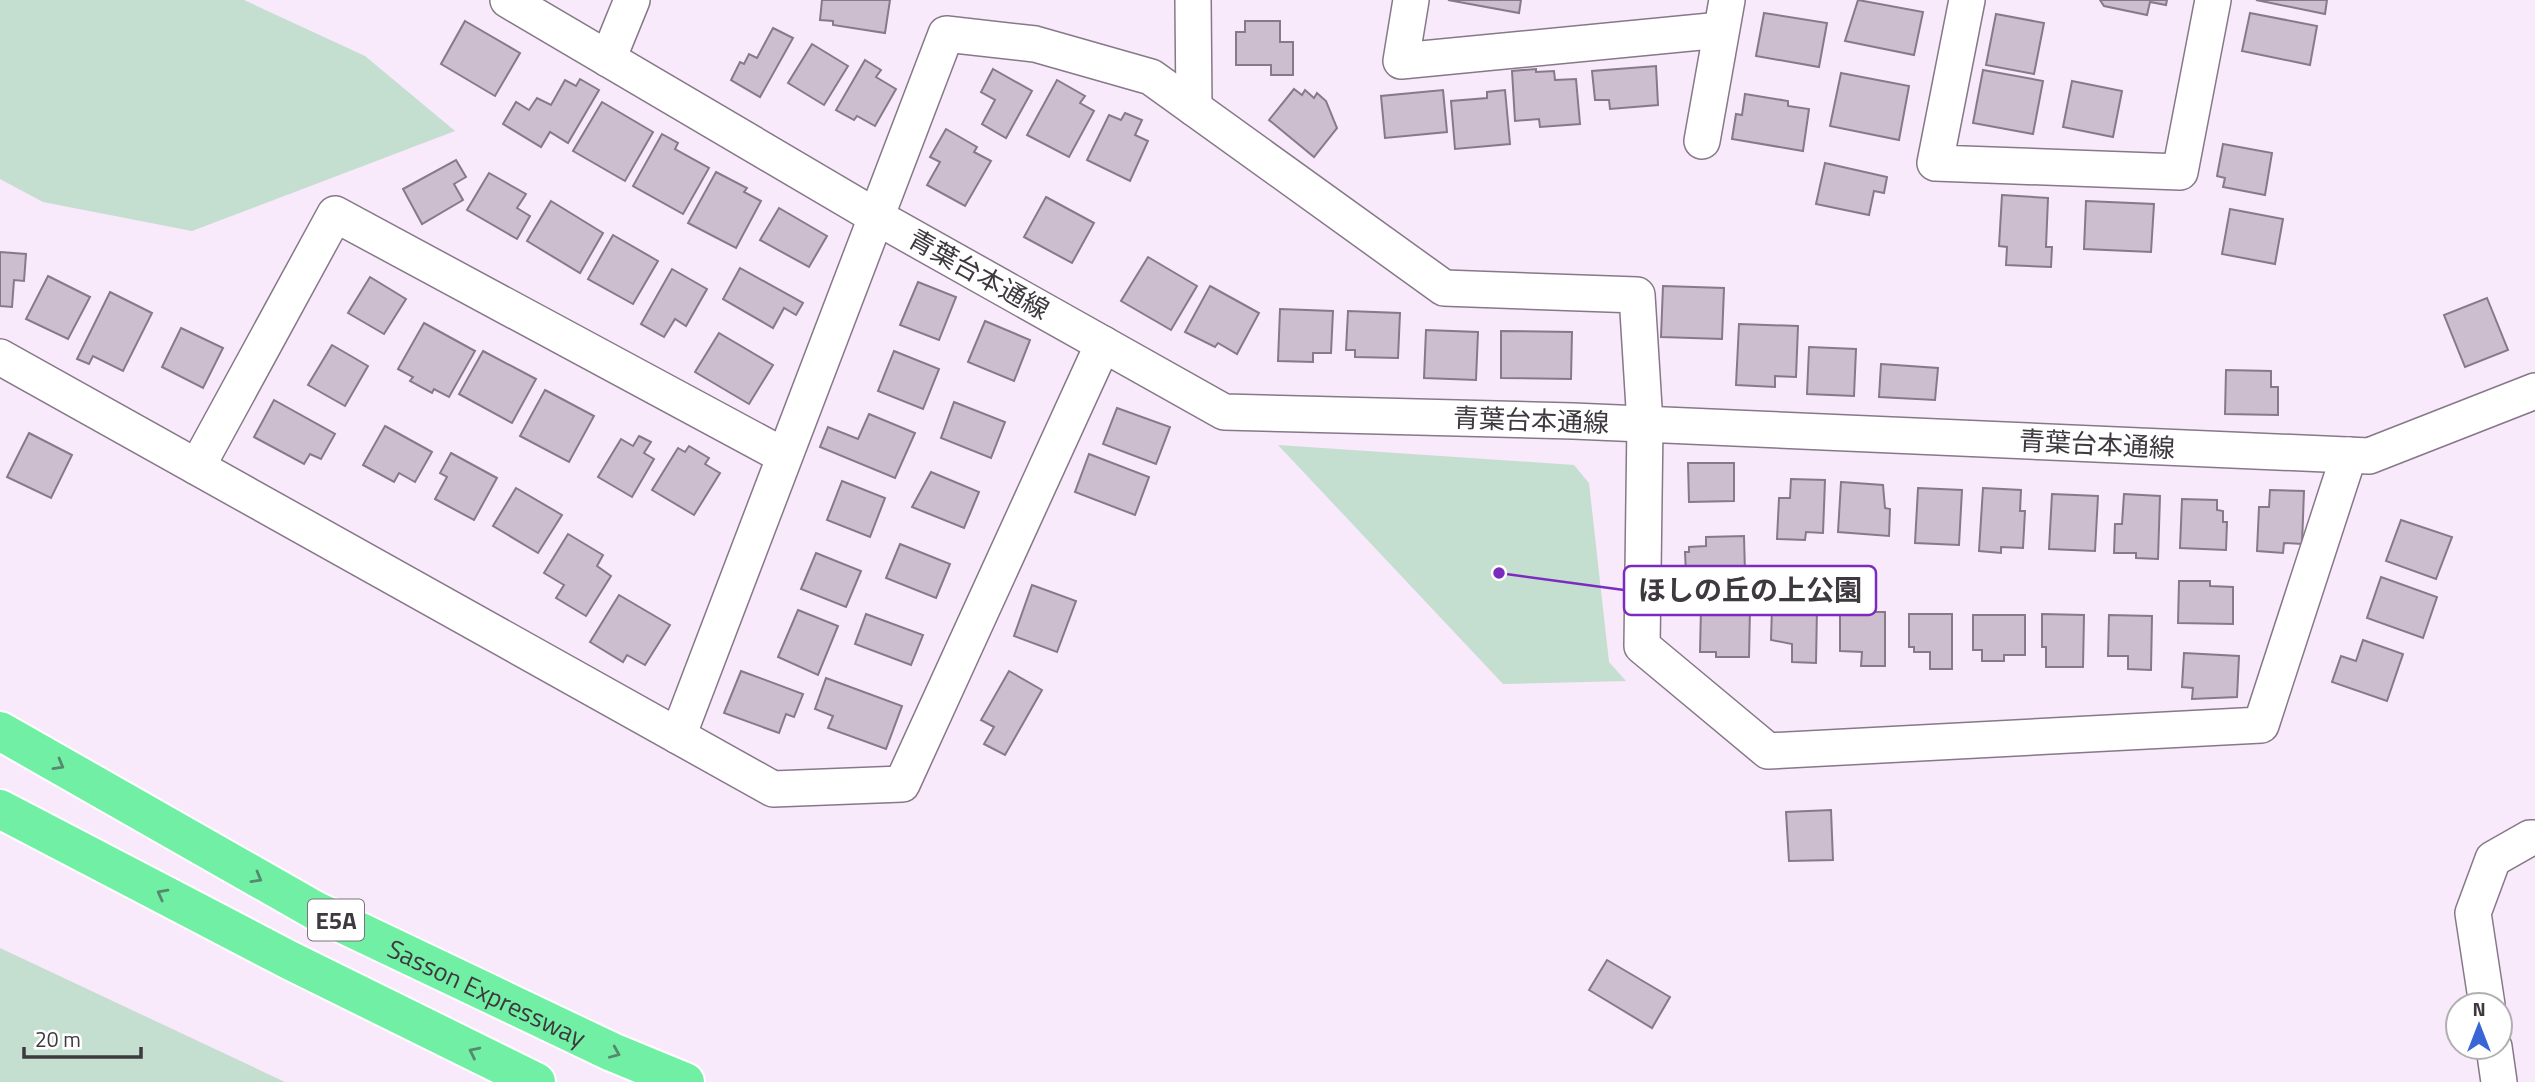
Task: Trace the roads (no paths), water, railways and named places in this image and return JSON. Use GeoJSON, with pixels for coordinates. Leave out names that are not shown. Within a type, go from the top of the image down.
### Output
{"type":"FeatureCollection","features":[{"type":"Feature","properties":{"kind":"highway","name":"Sasson Expressway"},"geometry":{"type":"LineString","coordinates":[[0,731],[316,911],[612,1052],[685,1082]]}},
{"type":"Feature","properties":{"kind":"highway","name":"E5A"},"geometry":{"type":"LineString","coordinates":[[0,809],[289,960],[536,1082]]}},
{"type":"Feature","properties":{"kind":"street","name":"青葉台本通線"},"geometry":{"type":"LineString","coordinates":[[508,0],[875,216],[1224,412],[1645,424],[2369,456],[2535,391]]}},
{"type":"Feature","properties":{"kind":"street"},"geometry":{"type":"LineString","coordinates":[[608,59],[632,0]]}},
{"type":"Feature","properties":{"kind":"street"},"geometry":{"type":"LineString","coordinates":[[1193,0],[1194,108]]}},
{"type":"Feature","properties":{"kind":"street"},"geometry":{"type":"LineString","coordinates":[[1411,0],[1401,61],[1724,15],[1702,141]]}},
{"type":"Feature","properties":{"kind":"street"},"geometry":{"type":"LineString","coordinates":[[1967,0],[1935,163],[2180,172],[2213,0]]}},
{"type":"Feature","properties":{"kind":"street"},"geometry":{"type":"LineString","coordinates":[[678,736],[946,34],[1035,44],[1151,77],[1444,288],[1637,295],[1645,424],[1642,646],[1768,751],[2261,725],[2349,455]]}},
{"type":"Feature","properties":{"kind":"street"},"geometry":{"type":"LineString","coordinates":[[197,467],[335,214],[784,456]]}},
{"type":"Feature","properties":{"kind":"street"},"geometry":{"type":"LineString","coordinates":[[0,358],[774,789],[902,784],[1103,344]]}},
{"type":"Feature","properties":{"kind":"street"},"geometry":{"type":"LineString","coordinates":[[2485,991],[2473,912],[2493,859],[2530,838],[2535,838]]}},
{"type":"Feature","properties":{"kind":"street"},"geometry":{"type":"LineString","coordinates":[[2496,1061],[2499,1082]]}},
{"type":"Feature","properties":{"kind":"place","name":"ほしの丘の上公園"},"geometry":{"type":"Point","coordinates":[1499,573]}}]}
